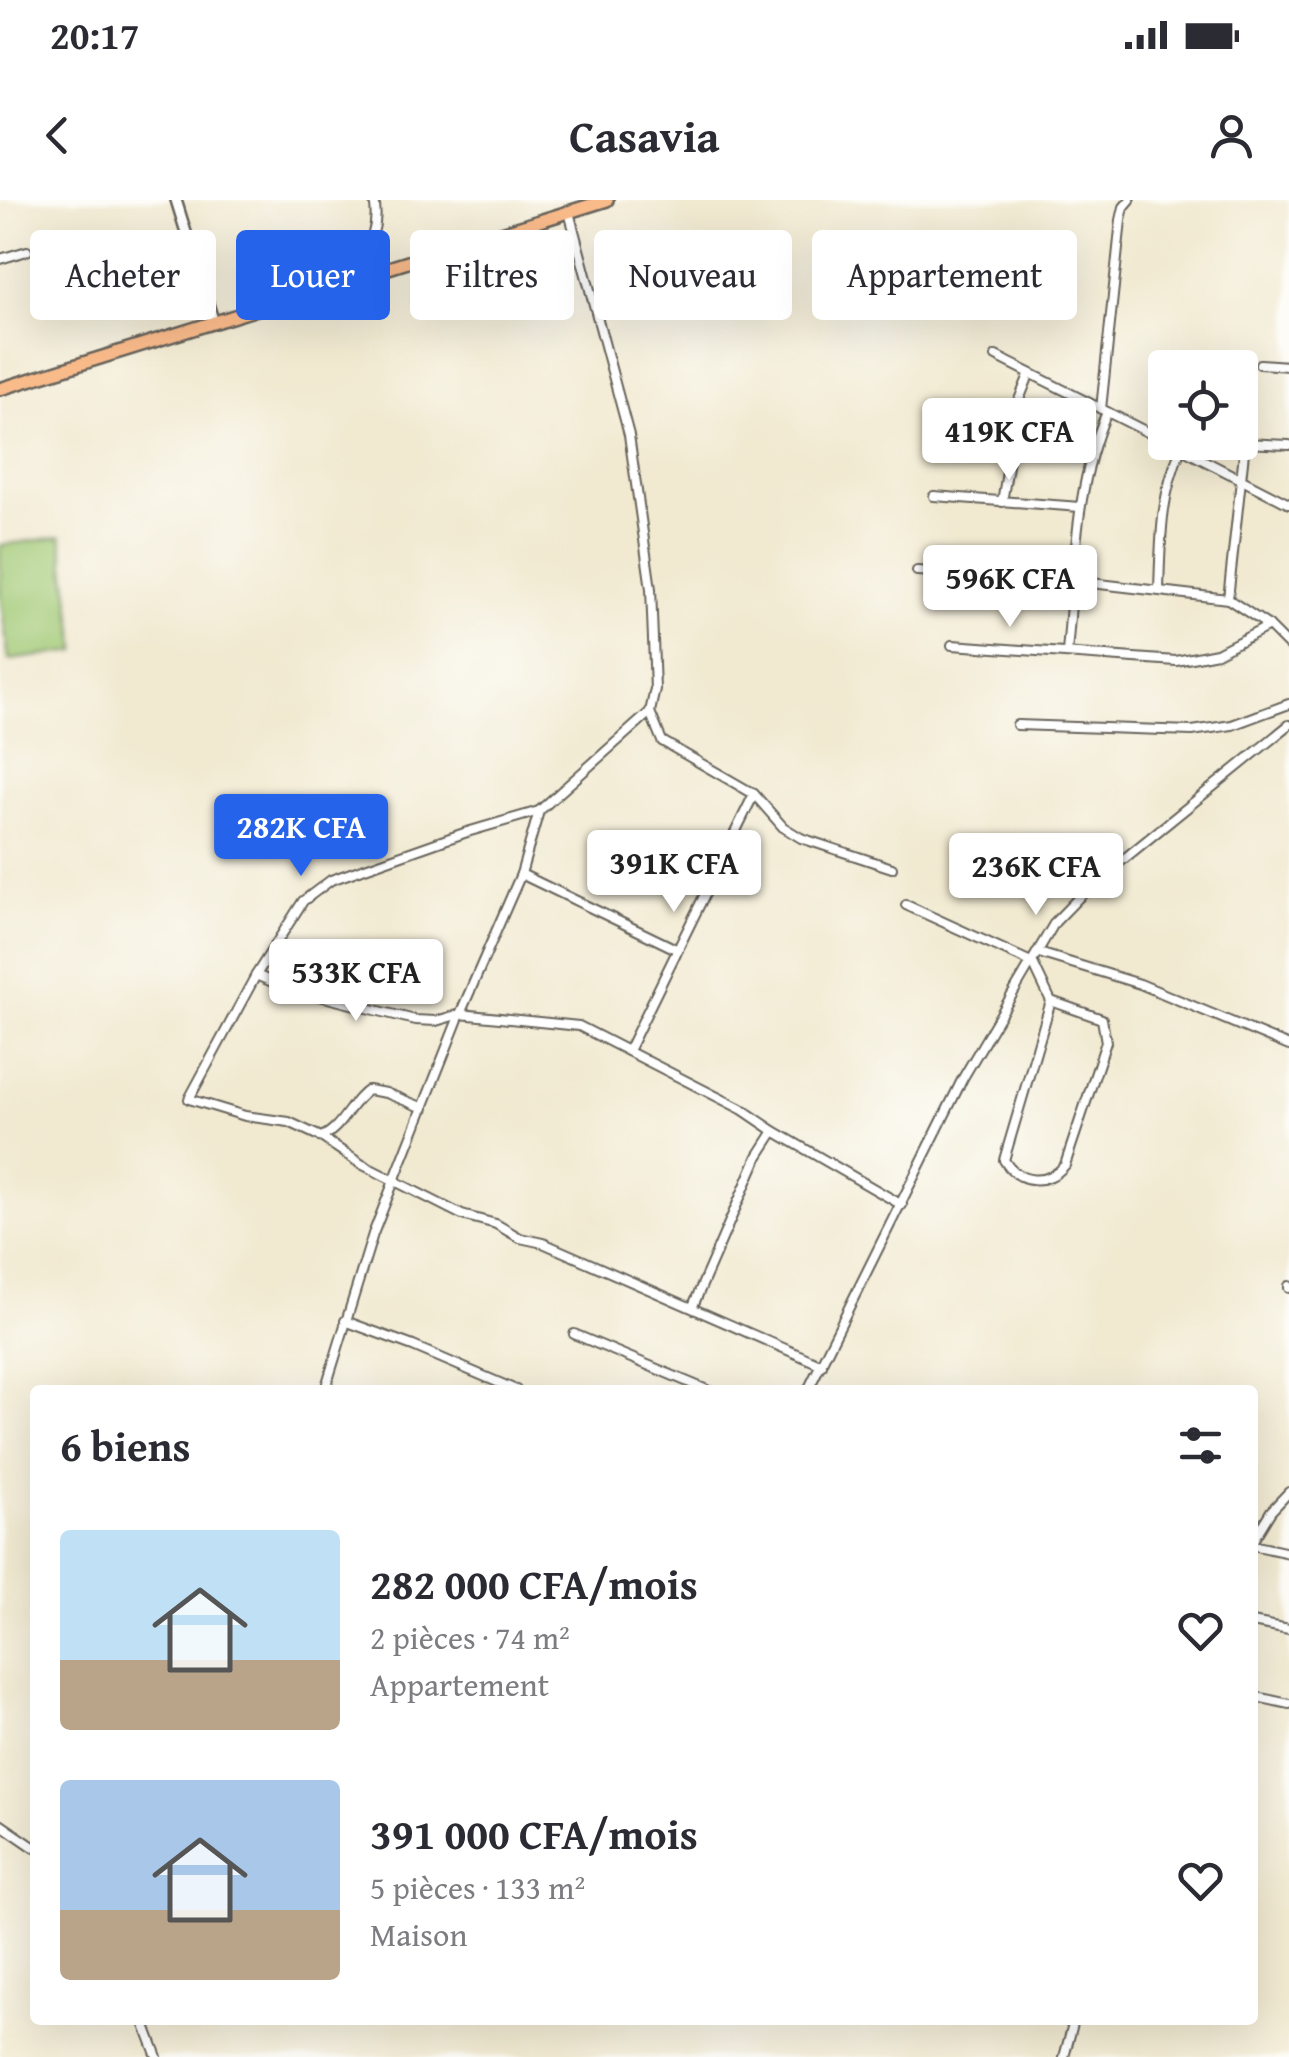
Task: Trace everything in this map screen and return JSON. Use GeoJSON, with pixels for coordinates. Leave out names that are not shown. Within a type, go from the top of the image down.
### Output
{"type":"FeatureCollection","features":[{"type":"Feature","properties":{"kind":"main road"},"geometry":{"type":"LineString","coordinates":[[390,268],[607,200]]}},
{"type":"Feature","properties":{"kind":"main road"},"geometry":{"type":"LineString","coordinates":[[0,389],[236,316]]}},
{"type":"Feature","properties":{"kind":"street"},"geometry":{"type":"LineString","coordinates":[[176,200],[214,323]]}},
{"type":"Feature","properties":{"kind":"street"},"geometry":{"type":"LineString","coordinates":[[374,200],[379,221],[376,230]]}},
{"type":"Feature","properties":{"kind":"street"},"geometry":{"type":"LineString","coordinates":[[1067,652],[1080,508],[1104,410],[1120,220],[1130,200]]}},
{"type":"Feature","properties":{"kind":"street"},"geometry":{"type":"LineString","coordinates":[[569,212],[630,434],[650,588],[655,689],[650,712],[539,811],[331,880],[302,901],[256,974],[189,1099],[246,1116],[289,1122],[462,1215],[543,1243],[822,1365]]}},
{"type":"Feature","properties":{"kind":"street"},"geometry":{"type":"LineString","coordinates":[[0,259],[27,250]]}},
{"type":"Feature","properties":{"kind":"street"},"geometry":{"type":"LineString","coordinates":[[996,356],[1148,433]]}},
{"type":"Feature","properties":{"kind":"street"},"geometry":{"type":"LineString","coordinates":[[1260,364],[1289,366]]}},
{"type":"Feature","properties":{"kind":"street"},"geometry":{"type":"LineString","coordinates":[[1002,502],[1011,448],[1008,427],[1029,374]]}},
{"type":"Feature","properties":{"kind":"street"},"geometry":{"type":"LineString","coordinates":[[1228,599],[1245,443],[1289,445]]}},
{"type":"Feature","properties":{"kind":"street"},"geometry":{"type":"LineString","coordinates":[[1159,589],[1162,505],[1176,460]]}},
{"type":"Feature","properties":{"kind":"street"},"geometry":{"type":"LineString","coordinates":[[1203,460],[1289,504]]}},
{"type":"Feature","properties":{"kind":"street"},"geometry":{"type":"LineString","coordinates":[[934,496],[1080,508]]}},
{"type":"Feature","properties":{"kind":"street"},"geometry":{"type":"LineString","coordinates":[[918,571],[1074,581],[1228,599],[1269,626],[1289,646]]}},
{"type":"Feature","properties":{"kind":"street"},"geometry":{"type":"LineString","coordinates":[[952,645],[1176,661],[1217,653],[1269,626]]}},
{"type":"Feature","properties":{"kind":"street"},"geometry":{"type":"LineString","coordinates":[[1017,725],[1192,731],[1232,725],[1289,704]]}},
{"type":"Feature","properties":{"kind":"street"},"geometry":{"type":"LineString","coordinates":[[650,712],[668,745],[754,794],[783,827],[801,838],[892,868]]}},
{"type":"Feature","properties":{"kind":"street"},"geometry":{"type":"LineString","coordinates":[[811,1385],[963,1078],[1055,922],[1088,888],[1289,726]]}},
{"type":"Feature","properties":{"kind":"street"},"geometry":{"type":"LineString","coordinates":[[628,1052],[754,794]]}},
{"type":"Feature","properties":{"kind":"street"},"geometry":{"type":"LineString","coordinates":[[326,1385],[373,1234],[460,1014],[521,874],[539,811]]}},
{"type":"Feature","properties":{"kind":"street"},"geometry":{"type":"LineString","coordinates":[[521,874],[678,950]]}},
{"type":"Feature","properties":{"kind":"street"},"geometry":{"type":"LineString","coordinates":[[906,905],[1033,963],[1051,1001],[1004,1154],[1011,1171],[1040,1180],[1058,1173],[1065,1165],[1106,1042],[1102,1020],[1051,1001]]}},
{"type":"Feature","properties":{"kind":"street"},"geometry":{"type":"LineString","coordinates":[[1039,952],[1140,984],[1289,1046]]}},
{"type":"Feature","properties":{"kind":"street"},"geometry":{"type":"LineString","coordinates":[[256,974],[284,987],[415,1020],[436,1021],[460,1014],[579,1026],[744,1110],[902,1205]]}},
{"type":"Feature","properties":{"kind":"street"},"geometry":{"type":"LineString","coordinates":[[321,1137],[333,1132],[356,1098],[368,1090],[386,1092],[424,1108]]}},
{"type":"Feature","properties":{"kind":"street"},"geometry":{"type":"LineString","coordinates":[[693,1306],[758,1156],[774,1131]]}},
{"type":"Feature","properties":{"kind":"street"},"geometry":{"type":"LineString","coordinates":[[345,1321],[504,1385]]}},
{"type":"Feature","properties":{"kind":"street"},"geometry":{"type":"LineString","coordinates":[[574,1334],[696,1385]]}},
{"type":"Feature","properties":{"kind":"street"},"geometry":{"type":"LineString","coordinates":[[1258,1533],[1289,1492]]}},
{"type":"Feature","properties":{"kind":"street"},"geometry":{"type":"LineString","coordinates":[[1258,1545],[1289,1554]]}},
{"type":"Feature","properties":{"kind":"street"},"geometry":{"type":"LineString","coordinates":[[1258,1623],[1289,1629]]}},
{"type":"Feature","properties":{"kind":"street"},"geometry":{"type":"LineString","coordinates":[[1258,1697],[1289,1704]]}},
{"type":"Feature","properties":{"kind":"street"},"geometry":{"type":"LineString","coordinates":[[0,1824],[30,1845]]}},
{"type":"Feature","properties":{"kind":"street"},"geometry":{"type":"LineString","coordinates":[[145,2025],[156,2057]]}},
{"type":"Feature","properties":{"kind":"street"},"geometry":{"type":"LineString","coordinates":[[1073,2025],[1065,2053],[1076,2057]]}},
{"type":"Feature","properties":{"kind":"green space"},"geometry":{"type":"Polygon","coordinates":[[[61,537],[77,651],[9,660],[0,596],[0,545],[61,537]]]}}]}
